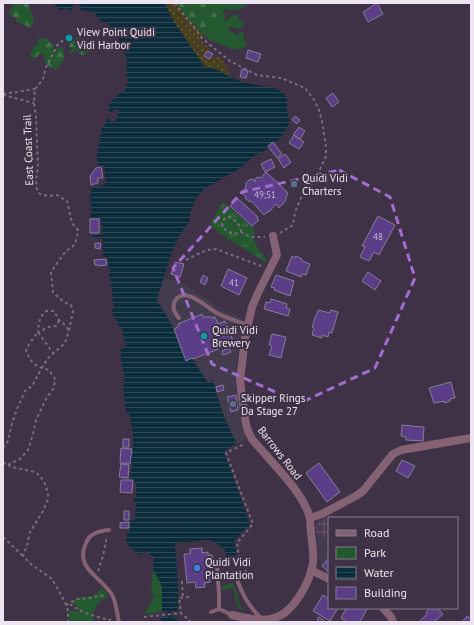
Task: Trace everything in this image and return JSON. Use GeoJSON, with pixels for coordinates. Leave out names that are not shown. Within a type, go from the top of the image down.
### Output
{"type":"FeatureCollection","features":[{"type":"Feature","properties":{"kind":"street","name":"Barrows Road"},"geometry":{"type":"LineString","coordinates":[[262,620],[284,614],[292,606],[304,587],[313,562],[310,518],[308,511],[290,483],[252,439],[248,431],[242,398],[240,379],[244,344],[252,307],[277,255],[273,236]]}},
{"type":"Feature","properties":{"kind":"street"},"geometry":{"type":"LineString","coordinates":[[310,518],[322,514],[356,496],[363,490],[393,454],[401,450],[471,438]]}},
{"type":"Feature","properties":{"kind":"street"},"geometry":{"type":"LineString","coordinates":[[311,570],[328,578]]}},
{"type":"Feature","properties":{"kind":"street"},"geometry":{"type":"LineString","coordinates":[[384,609],[391,617],[392,622]]}},
{"type":"Feature","properties":{"kind":"street"},"geometry":{"type":"LineString","coordinates":[[232,615],[253,620],[262,620]]}},
{"type":"Feature","properties":{"kind":"lane"},"geometry":{"type":"LineString","coordinates":[[178,318],[174,309],[174,303],[182,295],[188,295],[216,312],[248,325]]}},
{"type":"Feature","properties":{"kind":"lane"},"geometry":{"type":"LineString","coordinates":[[109,530],[94,533],[87,540],[83,550],[84,562],[89,570],[113,596],[119,622]]}},
{"type":"Feature","properties":{"kind":"lane"},"geometry":{"type":"LineString","coordinates":[[217,566],[219,609]]}},
{"type":"Feature","properties":{"kind":"lane"},"geometry":{"type":"LineString","coordinates":[[238,582],[241,591],[249,604],[262,620]]}},
{"type":"Feature","properties":{"kind":"lane"},"geometry":{"type":"LineString","coordinates":[[211,612],[219,609],[232,615]]}},
{"type":"Feature","properties":{"kind":"path"},"geometry":{"type":"LineString","coordinates":[[175,3],[202,38],[230,61],[257,75],[281,78],[305,88],[315,101],[319,110],[325,137],[326,156],[316,178],[301,198],[295,212],[293,225],[273,236],[251,237],[246,236],[241,232],[240,227],[233,219],[229,217],[223,220],[222,226],[229,232],[235,234],[241,232]]}},
{"type":"Feature","properties":{"kind":"path","name":"East Coast Trail"},"geometry":{"type":"LineString","coordinates":[[3,448],[8,441],[17,409],[25,390],[32,386],[47,359],[65,343],[73,312],[72,305],[69,305],[53,292],[51,272],[65,252],[74,246],[78,230],[72,223],[67,201],[57,195],[48,196],[40,194],[37,190],[36,181],[38,166],[34,103],[35,89],[42,79],[46,67],[58,44],[69,38]]}},
{"type":"Feature","properties":{"kind":"path"},"geometry":{"type":"LineString","coordinates":[[3,95],[35,89]]}},
{"type":"Feature","properties":{"kind":"path"},"geometry":{"type":"LineString","coordinates":[[3,95],[34,103]]}},
{"type":"Feature","properties":{"kind":"path"},"geometry":{"type":"LineString","coordinates":[[186,260],[207,250],[216,249],[270,270]]}},
{"type":"Feature","properties":{"kind":"path"},"geometry":{"type":"LineString","coordinates":[[54,353],[38,332],[38,325],[41,316],[46,311],[54,311],[59,320],[69,330]]}},
{"type":"Feature","properties":{"kind":"path"},"geometry":{"type":"LineString","coordinates":[[8,465],[20,459],[28,450],[36,420],[47,397],[54,388],[55,379],[49,370],[36,367],[26,352],[29,344],[38,332],[49,327],[56,326],[59,320]]}},
{"type":"Feature","properties":{"kind":"path"},"geometry":{"type":"LineString","coordinates":[[243,444],[226,453],[253,524],[237,543],[239,556],[244,563]]}},
{"type":"Feature","properties":{"kind":"path"},"geometry":{"type":"LineString","coordinates":[[3,464],[6,463],[10,467],[35,472],[40,476],[48,493],[48,499],[43,511],[30,532],[23,556]]}},
{"type":"Feature","properties":{"kind":"path"},"geometry":{"type":"LineString","coordinates":[[96,578],[109,530]]}},
{"type":"Feature","properties":{"kind":"path"},"geometry":{"type":"LineString","coordinates":[[3,537],[32,565],[52,579],[65,602],[68,612],[68,622]]}},
{"type":"Feature","properties":{"kind":"path"},"geometry":{"type":"LineString","coordinates":[[182,581],[183,598]]}},
{"type":"Feature","properties":{"kind":"path"},"geometry":{"type":"LineString","coordinates":[[66,605],[70,604],[76,599],[81,598],[86,599],[103,595],[113,596]]}},
{"type":"Feature","properties":{"kind":"path"},"geometry":{"type":"LineString","coordinates":[[189,597],[180,598],[181,613],[191,622]]}},
{"type":"Feature","properties":{"kind":"path"},"geometry":{"type":"LineString","coordinates":[[70,604],[93,616],[119,622]]}},
{"type":"Feature","properties":{"kind":"path"},"geometry":{"type":"LineString","coordinates":[[144,617],[181,613]]}},
{"type":"Feature","properties":{"kind":"highlighted area"},"geometry":{"type":"Polygon","coordinates":[[[339,170],[390,197],[415,278],[375,368],[300,403],[212,364],[173,268],[242,192],[339,170]]]}},
{"type":"Feature","properties":{"kind":"shaded area"},"geometry":{"type":"Polygon","coordinates":[[[164,278],[184,284],[222,309],[243,318],[236,371],[241,420],[247,440],[237,443],[220,407],[213,381],[208,383],[192,358],[186,361],[174,329],[157,300],[164,278]]]}},
{"type":"Feature","properties":{"kind":"shaded area"},"geometry":{"type":"Polygon","coordinates":[[[330,516],[328,517],[328,538],[317,536],[316,527],[318,521],[330,516]]]}},
{"type":"Feature","properties":{"kind":"shaded area"},"geometry":{"type":"Polygon","coordinates":[[[317,536],[328,538],[328,572],[321,566],[318,554],[317,536]]]}},
{"type":"Feature","properties":{"kind":"green space"},"geometry":{"type":"Polygon","coordinates":[[[7,3],[28,3],[34,21],[31,28],[16,21],[17,18],[11,16],[8,12],[13,9],[13,6],[7,3]]]}},
{"type":"Feature","properties":{"kind":"green space"},"geometry":{"type":"Polygon","coordinates":[[[177,3],[205,3],[219,17],[223,25],[204,36],[189,20],[177,3]]]}},
{"type":"Feature","properties":{"kind":"green space"},"geometry":{"type":"Polygon","coordinates":[[[205,3],[247,3],[246,6],[240,9],[224,9],[223,12],[226,16],[224,20],[226,21],[231,16],[239,14],[238,21],[243,21],[244,25],[237,29],[231,26],[229,31],[237,35],[243,31],[243,37],[247,45],[235,50],[204,36],[220,28],[211,10],[205,3]]]}},
{"type":"Feature","properties":{"kind":"green space"},"geometry":{"type":"Polygon","coordinates":[[[39,38],[46,38],[49,40],[48,42],[54,44],[53,50],[56,51],[57,48],[62,47],[64,52],[64,60],[55,70],[45,63],[44,55],[39,54],[36,58],[30,57],[30,54],[33,52],[31,47],[39,45],[37,41],[39,38]]]}},
{"type":"Feature","properties":{"kind":"green space"},"geometry":{"type":"Polygon","coordinates":[[[77,38],[80,38],[79,44],[86,47],[88,51],[86,54],[82,55],[75,50],[71,54],[69,51],[71,50],[69,47],[71,43],[77,38]]]}},
{"type":"Feature","properties":{"kind":"green space"},"geometry":{"type":"Polygon","coordinates":[[[223,202],[255,230],[255,243],[267,263],[220,234],[210,225],[223,202]]]}},
{"type":"Feature","properties":{"kind":"green space"},"geometry":{"type":"Polygon","coordinates":[[[153,569],[162,588],[162,611],[146,614],[145,612],[155,596],[151,594],[153,569]]]}},
{"type":"Feature","properties":{"kind":"green space"},"geometry":{"type":"Polygon","coordinates":[[[233,583],[238,595],[239,603],[244,612],[238,608],[233,588],[223,590],[222,586],[233,583]]]}},
{"type":"Feature","properties":{"kind":"green space"},"geometry":{"type":"Polygon","coordinates":[[[102,588],[107,593],[108,597],[101,601],[94,610],[93,622],[70,622],[69,611],[79,611],[77,606],[72,603],[72,601],[80,597],[92,596],[99,592],[102,588]]]}},
{"type":"Feature","properties":{"kind":"sand"},"geometry":{"type":"Polygon","coordinates":[[[165,3],[177,3],[189,20],[202,33],[201,40],[210,50],[207,51],[204,56],[209,59],[211,56],[214,58],[218,56],[221,57],[229,72],[228,76],[218,70],[204,66],[174,22],[165,3]]]}},
{"type":"Feature","properties":{"kind":"water"},"geometry":{"type":"Polygon","coordinates":[[[54,3],[165,3],[174,22],[204,66],[218,70],[232,78],[246,83],[275,88],[284,93],[287,100],[287,112],[290,123],[281,138],[237,170],[204,189],[196,198],[190,213],[190,220],[172,251],[157,300],[174,329],[186,361],[192,358],[208,383],[213,380],[226,421],[237,443],[224,451],[250,524],[234,541],[237,555],[226,556],[224,548],[209,540],[175,543],[178,580],[178,611],[162,611],[162,588],[153,569],[154,557],[145,551],[139,555],[126,543],[127,534],[130,532],[129,521],[135,520],[136,503],[134,503],[134,498],[136,498],[136,482],[130,480],[133,432],[129,412],[126,412],[123,386],[125,382],[124,378],[123,379],[124,374],[121,360],[121,348],[123,349],[127,344],[124,340],[123,330],[119,326],[112,311],[114,307],[112,288],[109,286],[112,286],[109,276],[111,269],[107,267],[107,257],[103,257],[103,239],[92,238],[92,235],[102,235],[103,226],[101,224],[101,217],[89,217],[92,212],[90,196],[92,188],[104,185],[106,183],[104,165],[98,166],[97,158],[101,131],[106,124],[106,118],[111,121],[115,121],[119,110],[117,109],[110,113],[108,108],[115,98],[126,90],[128,80],[126,71],[126,56],[124,54],[125,47],[107,22],[101,22],[99,17],[97,18],[95,13],[92,11],[87,12],[85,10],[80,10],[81,6],[77,4],[73,5],[71,11],[65,8],[61,11],[58,7],[55,8],[56,5],[54,5],[54,3]]]}},
{"type":"Feature","properties":{"kind":"water"},"geometry":{"type":"Polygon","coordinates":[[[177,616],[177,622],[161,622],[161,617],[177,616]]]}},
{"type":"Feature","properties":{"kind":"pier"},"geometry":{"type":"Polygon","coordinates":[[[209,540],[224,548],[226,558],[222,549],[208,542],[177,545],[180,580],[178,580],[175,543],[209,540]]]}},
{"type":"Feature","properties":{"kind":"building"},"geometry":{"type":"Polygon","coordinates":[[[377,3],[383,14],[368,22],[363,12],[377,3]]]}},
{"type":"Feature","properties":{"kind":"building"},"geometry":{"type":"Polygon","coordinates":[[[248,50],[261,54],[258,62],[246,58],[248,50]]]}},
{"type":"Feature","properties":{"kind":"building"},"geometry":{"type":"Polygon","coordinates":[[[207,51],[213,54],[209,59],[204,56],[207,51]]]}},
{"type":"Feature","properties":{"kind":"building"},"geometry":{"type":"Polygon","coordinates":[[[242,69],[248,71],[246,78],[240,77],[242,69]]]}},
{"type":"Feature","properties":{"kind":"building"},"geometry":{"type":"Polygon","coordinates":[[[333,93],[339,102],[332,107],[326,98],[333,93]]]}},
{"type":"Feature","properties":{"kind":"building"},"geometry":{"type":"Polygon","coordinates":[[[295,116],[300,120],[297,124],[292,120],[295,116]]]}},
{"type":"Feature","properties":{"kind":"building"},"geometry":{"type":"Polygon","coordinates":[[[299,127],[305,131],[300,139],[293,135],[299,127]]]}},
{"type":"Feature","properties":{"kind":"building"},"geometry":{"type":"Polygon","coordinates":[[[294,135],[304,142],[299,149],[289,143],[294,135]]]}},
{"type":"Feature","properties":{"kind":"building"},"geometry":{"type":"Polygon","coordinates":[[[273,142],[282,154],[277,158],[268,146],[273,142]]]}},
{"type":"Feature","properties":{"kind":"building"},"geometry":{"type":"Polygon","coordinates":[[[285,154],[291,162],[284,168],[278,159],[285,154]]]}},
{"type":"Feature","properties":{"kind":"building"},"geometry":{"type":"Polygon","coordinates":[[[271,159],[275,167],[265,172],[261,164],[271,159]]]}},
{"type":"Feature","properties":{"kind":"building"},"geometry":{"type":"Polygon","coordinates":[[[101,167],[103,178],[98,178],[98,183],[91,185],[90,176],[96,168],[101,167]]]}},
{"type":"Feature","properties":{"kind":"building"},"geometry":{"type":"Polygon","coordinates":[[[266,172],[288,194],[286,200],[279,208],[276,204],[264,215],[251,201],[250,202],[245,198],[246,197],[242,193],[246,187],[246,183],[249,180],[253,179],[255,182],[257,177],[261,178],[266,172]]]}},
{"type":"Feature","properties":{"kind":"building"},"geometry":{"type":"Polygon","coordinates":[[[237,198],[258,217],[257,218],[259,220],[252,226],[230,206],[237,198]]]}},
{"type":"Feature","properties":{"kind":"building"},"geometry":{"type":"Polygon","coordinates":[[[378,216],[395,225],[379,255],[374,252],[369,261],[360,257],[365,247],[362,246],[378,216]]]}},
{"type":"Feature","properties":{"kind":"building"},"geometry":{"type":"Polygon","coordinates":[[[90,219],[99,219],[99,233],[90,233],[90,219]]]}},
{"type":"Feature","properties":{"kind":"building"},"geometry":{"type":"Polygon","coordinates":[[[95,243],[101,243],[100,249],[95,248],[95,243]]]}},
{"type":"Feature","properties":{"kind":"building"},"geometry":{"type":"Polygon","coordinates":[[[292,256],[295,258],[296,256],[302,259],[302,261],[310,264],[306,275],[302,274],[301,277],[286,271],[292,256]]]}},
{"type":"Feature","properties":{"kind":"building"},"geometry":{"type":"Polygon","coordinates":[[[106,259],[107,265],[95,265],[94,260],[106,259]]]}},
{"type":"Feature","properties":{"kind":"building"},"geometry":{"type":"Polygon","coordinates":[[[175,262],[184,264],[180,277],[171,274],[175,262]]]}},
{"type":"Feature","properties":{"kind":"building"},"geometry":{"type":"Polygon","coordinates":[[[228,269],[247,278],[239,295],[221,286],[228,269]]]}},
{"type":"Feature","properties":{"kind":"building"},"geometry":{"type":"Polygon","coordinates":[[[368,272],[381,281],[375,290],[362,281],[368,272]]]}},
{"type":"Feature","properties":{"kind":"building"},"geometry":{"type":"Polygon","coordinates":[[[203,275],[208,278],[205,285],[200,282],[203,275]]]}},
{"type":"Feature","properties":{"kind":"building"},"geometry":{"type":"Polygon","coordinates":[[[276,275],[294,281],[290,296],[274,290],[275,288],[271,287],[276,275]]]}},
{"type":"Feature","properties":{"kind":"building"},"geometry":{"type":"Polygon","coordinates":[[[271,299],[287,304],[286,308],[290,309],[288,316],[264,309],[266,302],[270,303],[271,299]]]}},
{"type":"Feature","properties":{"kind":"building"},"geometry":{"type":"Polygon","coordinates":[[[318,310],[330,313],[331,310],[338,312],[332,333],[329,332],[328,337],[322,335],[322,338],[312,335],[314,328],[312,327],[318,310]]]}},
{"type":"Feature","properties":{"kind":"building","name":"Quidi Vidi Brewery"},"geometry":{"type":"Polygon","coordinates":[[[202,314],[203,317],[215,317],[218,324],[225,321],[234,343],[186,361],[174,329],[179,326],[178,324],[202,314]]]}},
{"type":"Feature","properties":{"kind":"building"},"geometry":{"type":"Polygon","coordinates":[[[272,334],[286,337],[281,358],[269,355],[272,346],[269,345],[272,334]]]}},
{"type":"Feature","properties":{"kind":"building"},"geometry":{"type":"Polygon","coordinates":[[[229,348],[231,352],[223,355],[222,351],[229,348]]]}},
{"type":"Feature","properties":{"kind":"building"},"geometry":{"type":"Polygon","coordinates":[[[451,382],[455,398],[444,403],[444,401],[434,403],[429,388],[451,382]]]}},
{"type":"Feature","properties":{"kind":"building"},"geometry":{"type":"Polygon","coordinates":[[[223,385],[224,390],[217,392],[216,387],[223,385]]]}},
{"type":"Feature","properties":{"kind":"building","name":"Skipper Rings Da Stage 27"},"geometry":{"type":"Polygon","coordinates":[[[236,395],[238,410],[231,412],[227,397],[236,395]]]}},
{"type":"Feature","properties":{"kind":"building"},"geometry":{"type":"Polygon","coordinates":[[[402,425],[424,427],[423,441],[406,440],[406,437],[401,436],[402,425]]]}},
{"type":"Feature","properties":{"kind":"building"},"geometry":{"type":"Polygon","coordinates":[[[123,439],[129,439],[129,447],[123,447],[123,439]]]}},
{"type":"Feature","properties":{"kind":"building"},"geometry":{"type":"Polygon","coordinates":[[[121,448],[132,449],[130,464],[120,463],[121,448]]]}},
{"type":"Feature","properties":{"kind":"building"},"geometry":{"type":"Polygon","coordinates":[[[402,460],[415,466],[408,478],[396,471],[402,460]]]}},
{"type":"Feature","properties":{"kind":"building"},"geometry":{"type":"Polygon","coordinates":[[[319,463],[340,492],[327,502],[306,473],[319,463]]]}},
{"type":"Feature","properties":{"kind":"building"},"geometry":{"type":"Polygon","coordinates":[[[121,464],[129,465],[128,478],[119,477],[121,464]]]}},
{"type":"Feature","properties":{"kind":"building"},"geometry":{"type":"Polygon","coordinates":[[[121,480],[133,480],[132,493],[120,492],[121,480]]]}},
{"type":"Feature","properties":{"kind":"building"},"geometry":{"type":"Polygon","coordinates":[[[124,511],[129,511],[129,520],[124,520],[124,511]]]}},
{"type":"Feature","properties":{"kind":"building"},"geometry":{"type":"Polygon","coordinates":[[[129,522],[129,528],[120,528],[120,523],[129,522]]]}},
{"type":"Feature","properties":{"kind":"building","name":"Quidi Vidi Plantation"},"geometry":{"type":"Polygon","coordinates":[[[202,548],[202,553],[208,552],[208,555],[212,555],[213,561],[209,562],[210,582],[204,583],[205,587],[196,588],[195,582],[187,583],[184,554],[190,554],[190,549],[202,548]]]}},
{"type":"Feature","properties":{"kind":"building"},"geometry":{"type":"Polygon","coordinates":[[[328,559],[328,571],[322,566],[328,559]]]}},
{"type":"Feature","properties":{"kind":"building"},"geometry":{"type":"Polygon","coordinates":[[[323,595],[328,598],[328,609],[337,609],[330,621],[313,611],[323,595]]]}},
{"type":"Feature","properties":{"kind":"building"},"geometry":{"type":"Polygon","coordinates":[[[346,609],[367,609],[360,622],[347,622],[341,618],[346,609]]]}},
{"type":"Feature","properties":{"kind":"building"},"geometry":{"type":"Polygon","coordinates":[[[429,609],[438,609],[443,614],[434,622],[421,622],[420,621],[427,614],[426,612],[429,609]]]}},
{"type":"Feature","properties":{"kind":"building"},"geometry":{"type":"Polygon","coordinates":[[[467,616],[471,619],[471,622],[462,622],[467,616]]]}},
{"type":"Feature","properties":{"kind":"building"},"geometry":{"type":"Polygon","coordinates":[[[319,617],[326,622],[319,622],[317,620],[319,617]]]}},
{"type":"Feature","properties":{"kind":"waterway"},"geometry":{"type":"LineString","coordinates":[[169,611],[170,617]]}},
{"type":"Feature","properties":{"kind":"place","name":"View Point Quidi Vidi Harbor"},"geometry":{"type":"Point","coordinates":[69,38]}},
{"type":"Feature","properties":{"kind":"place","name":"Quidi Vidi Charters"},"geometry":{"type":"Point","coordinates":[294,184]}},
{"type":"Feature","properties":{"kind":"place","name":"Quidi Vidi Brewery"},"geometry":{"type":"Point","coordinates":[204,336]}},
{"type":"Feature","properties":{"kind":"place","name":"Skipper Rings Da Stage 27"},"geometry":{"type":"Point","coordinates":[233,404]}},
{"type":"Feature","properties":{"kind":"place","name":"Quidi Vidi Plantation"},"geometry":{"type":"Point","coordinates":[197,568]}}]}
